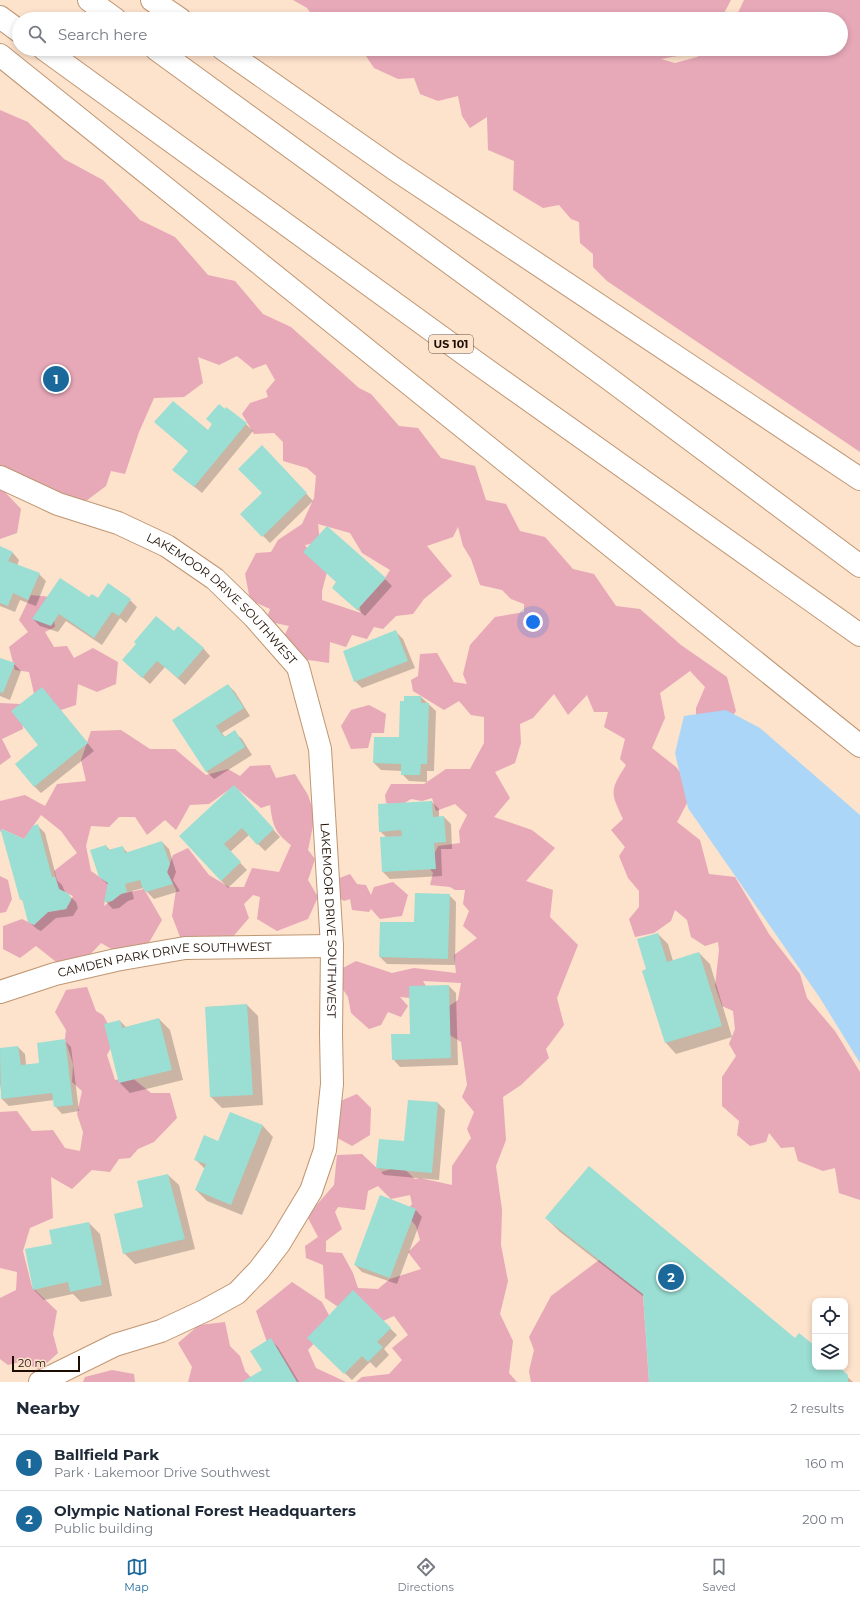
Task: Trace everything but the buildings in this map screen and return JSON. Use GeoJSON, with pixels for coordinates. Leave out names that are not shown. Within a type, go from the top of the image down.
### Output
{"type":"FeatureCollection","features":[{"type":"Feature","properties":{"kind":"main road"},"geometry":{"type":"LineString","coordinates":[[89,0],[105,12]]}},
{"type":"Feature","properties":{"kind":"main road"},"geometry":{"type":"LineString","coordinates":[[152,0],[170,12]]}},
{"type":"Feature","properties":{"kind":"main road"},"geometry":{"type":"LineString","coordinates":[[0,17],[12,26]]}},
{"type":"Feature","properties":{"kind":"main road"},"geometry":{"type":"LineString","coordinates":[[0,55],[860,746]]}},
{"type":"Feature","properties":{"kind":"main road","name":"US 101"},"geometry":{"type":"LineString","coordinates":[[54,56],[477,363],[860,636]]}},
{"type":"Feature","properties":{"kind":"main road"},"geometry":{"type":"LineString","coordinates":[[166,56],[602,373],[860,566]]}},
{"type":"Feature","properties":{"kind":"main road"},"geometry":{"type":"LineString","coordinates":[[233,56],[393,168],[860,479]]}},
{"type":"Feature","properties":{"kind":"main road","name":"LAKEMOOR DRIVE SOUTHWEST"},"geometry":{"type":"LineString","coordinates":[[0,477],[58,504],[118,523],[167,546],[214,579],[254,616],[298,667],[320,749],[332,946],[330,1034],[332,1084],[325,1150],[310,1191],[279,1244],[259,1270],[237,1293],[206,1310],[161,1330],[115,1345],[40,1382]]}},
{"type":"Feature","properties":{"kind":"main road","name":"CAMDEN PARK DRIVE SOUTHWEST"},"geometry":{"type":"LineString","coordinates":[[0,992],[55,974],[116,960],[185,948],[332,946]]}},
{"type":"Feature","properties":{"kind":"shaded area"},"geometry":{"type":"Polygon","coordinates":[[[293,0],[731,0],[725,12],[310,12],[307,8],[293,0]]]}},
{"type":"Feature","properties":{"kind":"shaded area"},"geometry":{"type":"Polygon","coordinates":[[[744,0],[860,0],[860,452],[607,281],[593,267],[593,254],[580,243],[579,222],[571,219],[559,205],[543,208],[513,190],[514,161],[488,150],[487,117],[470,128],[462,116],[458,96],[438,101],[420,94],[414,78],[398,79],[374,68],[366,56],[678,56],[661,59],[675,63],[699,56],[848,56],[848,12],[738,12],[744,0]]]}},
{"type":"Feature","properties":{"kind":"shaded area"},"geometry":{"type":"Polygon","coordinates":[[[0,110],[28,122],[64,159],[103,180],[140,220],[175,237],[208,275],[235,281],[263,314],[291,327],[359,388],[371,394],[399,426],[418,428],[441,458],[475,466],[486,500],[506,504],[520,531],[545,537],[573,569],[594,574],[616,606],[640,609],[681,645],[727,677],[736,711],[718,736],[696,728],[696,708],[705,687],[690,671],[660,693],[665,718],[652,748],[676,767],[694,790],[677,822],[700,840],[709,874],[735,877],[769,934],[800,974],[807,998],[835,1031],[860,1072],[860,1200],[839,1193],[835,1168],[823,1171],[798,1161],[794,1147],[781,1148],[769,1133],[766,1142],[750,1146],[737,1135],[739,1121],[722,1106],[722,1077],[736,1056],[729,1044],[735,1029],[733,1011],[722,1006],[715,986],[719,950],[718,942],[705,946],[691,937],[687,920],[675,910],[671,921],[654,933],[635,937],[629,919],[639,907],[639,891],[628,878],[619,856],[625,847],[611,830],[623,819],[614,797],[614,791],[617,780],[626,765],[620,759],[625,739],[604,727],[608,712],[594,712],[587,695],[568,715],[554,694],[533,718],[520,724],[521,743],[515,763],[495,772],[510,798],[494,817],[532,830],[555,848],[526,881],[553,890],[550,917],[578,945],[557,998],[564,1025],[546,1049],[549,1058],[521,1085],[503,1097],[506,1140],[496,1166],[502,1210],[501,1245],[508,1281],[500,1314],[513,1341],[509,1373],[517,1382],[356,1382],[362,1377],[389,1374],[402,1360],[392,1348],[408,1335],[394,1316],[381,1322],[347,1313],[325,1298],[323,1265],[306,1258],[305,1246],[318,1237],[307,1216],[334,1185],[337,1155],[362,1154],[381,1172],[401,1166],[415,1179],[420,1178],[452,1185],[452,1166],[471,1138],[467,1129],[474,1112],[462,1097],[467,1085],[461,1042],[448,1034],[446,1008],[458,1000],[461,983],[423,981],[426,986],[411,998],[400,997],[408,1006],[401,1017],[388,1012],[381,1025],[369,1029],[351,1013],[348,997],[340,985],[341,969],[356,961],[392,973],[414,968],[456,973],[454,955],[477,938],[463,926],[469,911],[463,904],[465,890],[455,890],[450,887],[430,885],[433,873],[428,867],[438,846],[460,843],[459,831],[467,815],[455,804],[436,811],[432,798],[422,801],[411,799],[398,807],[386,803],[385,795],[391,784],[424,784],[446,769],[470,769],[484,743],[484,717],[471,715],[459,701],[444,710],[413,691],[411,680],[418,676],[420,654],[437,653],[454,682],[467,684],[463,674],[470,645],[495,617],[524,612],[524,604],[511,599],[502,590],[480,585],[471,559],[463,546],[458,527],[453,537],[427,546],[452,576],[424,599],[413,614],[396,616],[383,629],[374,627],[367,639],[352,635],[346,647],[330,642],[329,663],[275,655],[289,626],[266,621],[270,609],[250,600],[245,574],[256,553],[271,552],[278,540],[302,524],[314,498],[316,476],[307,468],[283,461],[283,442],[274,433],[254,434],[242,414],[250,403],[268,397],[266,391],[275,380],[266,364],[253,369],[237,356],[219,365],[198,357],[203,383],[184,397],[154,398],[139,432],[125,474],[111,471],[106,486],[86,501],[60,499],[50,487],[27,485],[0,469],[0,110]],[[318,524],[320,542],[305,545],[327,572],[322,591],[322,600],[361,613],[357,595],[385,578],[390,570],[362,553],[350,533],[318,524]],[[378,1186],[368,1191],[365,1210],[338,1207],[335,1212],[342,1229],[326,1241],[326,1252],[342,1253],[353,1273],[358,1288],[378,1289],[390,1279],[421,1269],[408,1252],[420,1240],[416,1226],[405,1213],[412,1204],[410,1195],[391,1199],[378,1186]]]}},
{"type":"Feature","properties":{"kind":"shaded area"},"geometry":{"type":"Polygon","coordinates":[[[0,487],[21,509],[17,533],[0,539],[0,487]]]}},
{"type":"Feature","properties":{"kind":"shaded area"},"geometry":{"type":"Polygon","coordinates":[[[31,595],[51,597],[55,627],[45,632],[54,647],[67,646],[74,658],[93,648],[118,662],[116,684],[97,692],[78,684],[76,705],[58,711],[35,698],[29,672],[15,670],[9,647],[28,632],[19,620],[31,595]]]}},
{"type":"Feature","properties":{"kind":"shaded area"},"geometry":{"type":"Polygon","coordinates":[[[0,703],[20,704],[23,729],[2,739],[11,757],[0,765],[0,703]]]}},
{"type":"Feature","properties":{"kind":"shaded area"},"geometry":{"type":"Polygon","coordinates":[[[369,705],[386,714],[384,733],[372,733],[368,748],[351,749],[341,726],[351,710],[369,705]]]}},
{"type":"Feature","properties":{"kind":"shaded area"},"geometry":{"type":"Polygon","coordinates":[[[121,730],[150,749],[175,749],[206,775],[228,769],[240,776],[250,766],[270,765],[276,778],[295,774],[308,795],[315,816],[308,850],[315,859],[308,880],[318,897],[308,919],[277,931],[257,919],[260,897],[253,895],[244,904],[249,918],[230,940],[197,941],[180,937],[172,916],[176,890],[167,872],[173,855],[188,848],[209,875],[229,887],[244,887],[252,868],[279,872],[291,845],[275,828],[270,805],[261,808],[234,786],[209,804],[190,805],[176,830],[165,820],[147,835],[135,817],[119,817],[109,827],[91,826],[86,846],[91,871],[108,883],[104,906],[121,894],[144,889],[162,920],[147,946],[115,951],[101,943],[84,961],[60,965],[36,946],[20,958],[3,949],[3,926],[22,919],[34,925],[48,912],[66,909],[73,896],[59,889],[54,871],[77,853],[61,831],[41,815],[24,839],[2,829],[0,832],[0,801],[25,795],[45,806],[57,784],[86,781],[81,760],[91,731],[121,730]]]}},
{"type":"Feature","properties":{"kind":"shaded area"},"geometry":{"type":"Polygon","coordinates":[[[350,874],[357,884],[366,885],[371,895],[374,887],[393,882],[408,895],[402,916],[380,919],[371,909],[369,912],[352,910],[350,899],[344,901],[339,898],[337,879],[350,874]]]}},
{"type":"Feature","properties":{"kind":"shaded area"},"geometry":{"type":"Polygon","coordinates":[[[0,876],[8,880],[12,899],[6,912],[0,913],[0,876]]]}},
{"type":"Feature","properties":{"kind":"shaded area"},"geometry":{"type":"Polygon","coordinates":[[[87,987],[96,1011],[103,1015],[116,1038],[107,1055],[115,1080],[131,1077],[151,1093],[170,1093],[177,1118],[154,1142],[138,1149],[130,1158],[119,1159],[110,1172],[92,1170],[72,1189],[51,1177],[53,1218],[30,1228],[23,1251],[32,1287],[57,1311],[53,1334],[58,1353],[39,1370],[23,1361],[8,1365],[0,1359],[0,1298],[16,1290],[17,1272],[0,1268],[0,1112],[17,1111],[32,1131],[53,1130],[65,1148],[80,1151],[83,1132],[77,1114],[82,1091],[72,1082],[73,1064],[65,1039],[66,1030],[55,1012],[66,990],[87,987]]]}},
{"type":"Feature","properties":{"kind":"shaded area"},"geometry":{"type":"Polygon","coordinates":[[[357,1094],[371,1108],[370,1135],[352,1146],[332,1135],[326,1107],[357,1094]]]}},
{"type":"Feature","properties":{"kind":"shaded area"},"geometry":{"type":"Polygon","coordinates":[[[599,1260],[643,1294],[649,1382],[531,1382],[529,1371],[534,1350],[529,1337],[551,1296],[599,1260]]]}},
{"type":"Feature","properties":{"kind":"shaded area"},"geometry":{"type":"Polygon","coordinates":[[[292,1282],[322,1302],[333,1323],[308,1350],[316,1368],[346,1382],[281,1382],[256,1311],[292,1282]]]}},
{"type":"Feature","properties":{"kind":"shaded area"},"geometry":{"type":"Polygon","coordinates":[[[225,1322],[230,1346],[240,1356],[245,1371],[255,1382],[188,1382],[192,1367],[178,1343],[199,1325],[225,1322]]]}},
{"type":"Feature","properties":{"kind":"shaded area"},"geometry":{"type":"Polygon","coordinates":[[[112,1370],[134,1374],[135,1382],[83,1382],[85,1377],[112,1370]]]}},
{"type":"Feature","properties":{"kind":"water"},"geometry":{"type":"Polygon","coordinates":[[[726,710],[760,728],[860,815],[860,1063],[820,998],[688,808],[675,753],[684,716],[726,710]]]}},
{"type":"Feature","properties":{"kind":"place","name":"Ballfield Park"},"geometry":{"type":"Point","coordinates":[56,379]}},
{"type":"Feature","properties":{"kind":"place","name":"Olympic National Forest Headquarters"},"geometry":{"type":"Point","coordinates":[671,1277]}}]}
